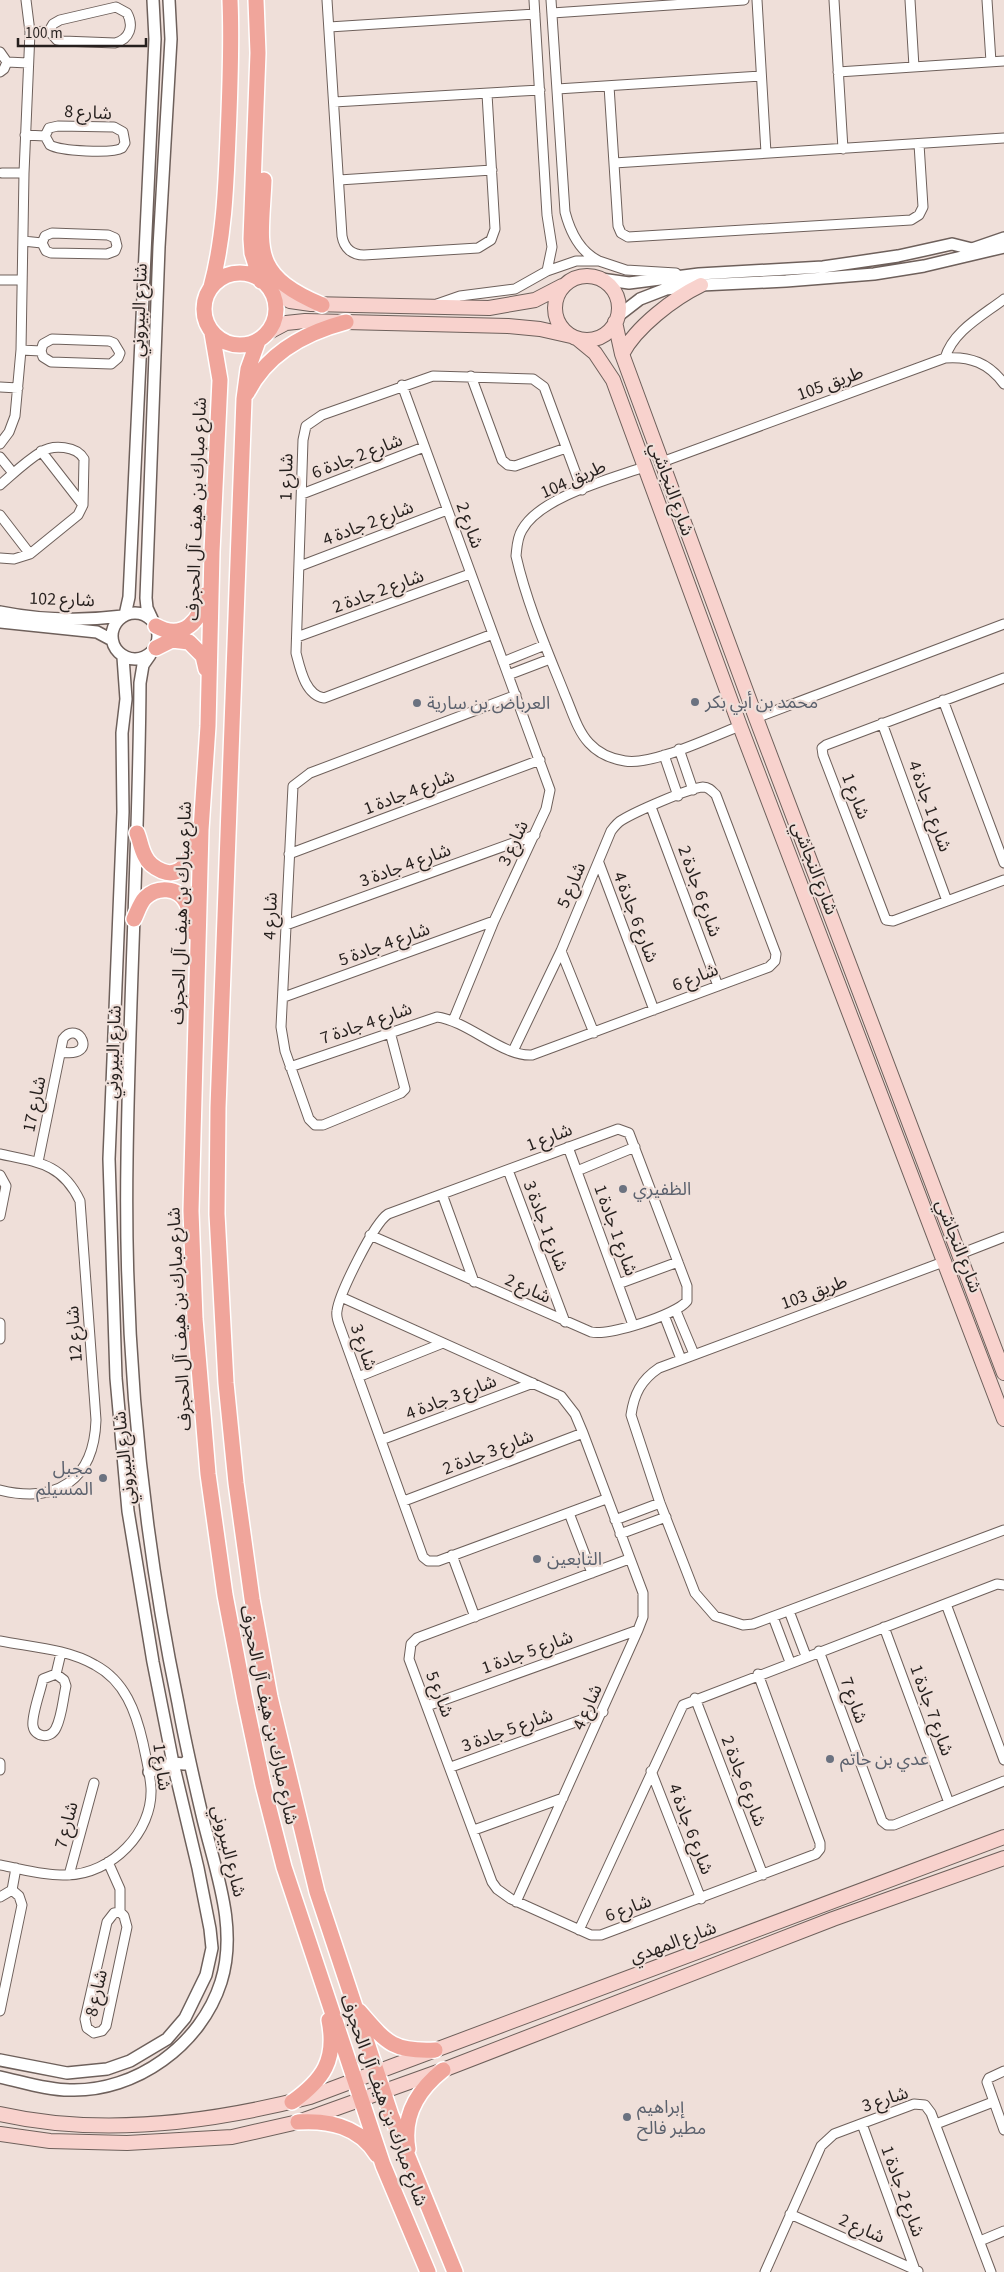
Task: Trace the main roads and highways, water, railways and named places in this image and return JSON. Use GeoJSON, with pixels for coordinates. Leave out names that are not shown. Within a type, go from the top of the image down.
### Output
{"type":"FeatureCollection","features":[{"type":"Feature","properties":{"kind":"main road"},"geometry":{"type":"LineString","coordinates":[[211,287],[221,278],[234,273],[249,274],[290,301],[322,305],[504,306],[534,300],[581,276],[602,279],[616,295],[616,319],[606,334],[585,340],[524,327],[295,321],[238,346],[224,342],[212,334],[204,314],[204,300],[211,287],[218,256],[226,182],[232,41],[230,0]]}},
{"type":"Feature","properties":{"kind":"main road"},"geometry":{"type":"LineString","coordinates":[[256,0],[258,53],[251,239],[252,253],[276,312],[264,336]]}},
{"type":"Feature","properties":{"kind":"main road"},"geometry":{"type":"LineString","coordinates":[[256,112],[264,155],[261,247],[265,262],[278,281],[295,292],[322,305]]}},
{"type":"Feature","properties":{"kind":"main road"},"geometry":{"type":"LineString","coordinates":[[622,354],[631,340],[664,308],[700,280]]}},
{"type":"Feature","properties":{"kind":"main road"},"geometry":{"type":"LineString","coordinates":[[562,286],[556,299],[555,313],[560,326],[574,337]]}},
{"type":"Feature","properties":{"kind":"main road","name":"شارع النجاشي"},"geometry":{"type":"LineString","coordinates":[[616,319],[622,354],[694,550],[1004,1373]]}},
{"type":"Feature","properties":{"kind":"main road"},"geometry":{"type":"LineString","coordinates":[[244,399],[262,370],[283,350],[310,334],[346,322]]}},
{"type":"Feature","properties":{"kind":"main road","name":"شارع مبارك بن هيف آل الحجرف"},"geometry":{"type":"LineString","coordinates":[[212,334],[220,380],[212,552],[208,726],[202,830],[191,1211],[195,1319],[208,1474],[226,1604],[263,1785],[284,1867],[383,2165],[428,2272]]}},
{"type":"Feature","properties":{"kind":"main road","name":"شارع مبارك بن هيف آل الحجرف"},"geometry":{"type":"LineString","coordinates":[[264,336],[248,369],[244,399],[217,1165],[220,1296],[226,1389],[236,1483],[252,1599],[270,1697],[317,1892],[382,2091],[411,2168],[456,2272]]}},
{"type":"Feature","properties":{"kind":"main road","name":"شارع النجاشي"},"geometry":{"type":"LineString","coordinates":[[574,337],[595,353],[613,380],[740,726],[946,1261],[1004,1419]]}},
{"type":"Feature","properties":{"kind":"main road"},"geometry":{"type":"LineString","coordinates":[[677,556],[687,556],[694,550]]}},
{"type":"Feature","properties":{"kind":"main road"},"geometry":{"type":"LineString","coordinates":[[154,623],[170,630],[189,627],[197,620],[203,609],[212,552]]}},
{"type":"Feature","properties":{"kind":"main road"},"geometry":{"type":"LineString","coordinates":[[686,580],[694,572],[703,574]]}},
{"type":"Feature","properties":{"kind":"main road"},"geometry":{"type":"LineString","coordinates":[[153,651],[172,640],[189,642],[203,656],[206,668],[208,726]]}},
{"type":"Feature","properties":{"kind":"main road"},"geometry":{"type":"LineString","coordinates":[[137,833],[144,855],[150,864],[165,872],[175,872],[182,869],[191,856],[202,830]]}},
{"type":"Feature","properties":{"kind":"main road"},"geometry":{"type":"LineString","coordinates":[[134,919],[145,898],[154,892],[174,891],[182,896],[187,904],[198,953]]}},
{"type":"Feature","properties":{"kind":"main road"},"geometry":{"type":"LineString","coordinates":[[893,1125],[905,1127],[910,1121]]}},
{"type":"Feature","properties":{"kind":"main road"},"geometry":{"type":"LineString","coordinates":[[902,1150],[909,1142],[919,1146]]}},
{"type":"Feature","properties":{"kind":"main road"},"geometry":{"type":"LineString","coordinates":[[193,1154],[197,1168],[204,1173],[213,1170],[217,1165]]}},
{"type":"Feature","properties":{"kind":"main road"},"geometry":{"type":"LineString","coordinates":[[195,1319],[204,1312],[213,1316],[226,1389]]}},
{"type":"Feature","properties":{"kind":"main road"},"geometry":{"type":"LineString","coordinates":[[979,1351],[989,1352],[994,1346]]}},
{"type":"Feature","properties":{"kind":"main road"},"geometry":{"type":"LineString","coordinates":[[989,1380],[996,1373],[1004,1373]]}},
{"type":"Feature","properties":{"kind":"main road","name":"شارع المهدي"},"geometry":{"type":"LineString","coordinates":[[0,2114],[50,2123],[128,2125],[175,2123],[229,2116],[292,2102],[355,2081],[1004,1837]]}},
{"type":"Feature","properties":{"kind":"main road","name":"شارع المهدي"},"geometry":{"type":"LineString","coordinates":[[0,2134],[50,2141],[127,2143],[232,2137],[298,2122],[443,2070],[820,1924],[1004,1858]]}},
{"type":"Feature","properties":{"kind":"main road"},"geometry":{"type":"LineString","coordinates":[[874,1905],[872,1895],[884,1882]]}},
{"type":"Feature","properties":{"kind":"main road"},"geometry":{"type":"LineString","coordinates":[[820,1924],[833,1911],[832,1902]]}},
{"type":"Feature","properties":{"kind":"main road"},"geometry":{"type":"LineString","coordinates":[[292,2102],[310,2089],[322,2076],[330,2056],[331,2029],[319,1975]]}},
{"type":"Feature","properties":{"kind":"main road"},"geometry":{"type":"LineString","coordinates":[[356,2007],[381,2037],[397,2048],[411,2051],[435,2050]]}},
{"type":"Feature","properties":{"kind":"main road"},"geometry":{"type":"LineString","coordinates":[[411,2168],[407,2144],[407,2122],[412,2108],[426,2083],[443,2070]]}},
{"type":"Feature","properties":{"kind":"main road"},"geometry":{"type":"LineString","coordinates":[[298,2122],[318,2120],[338,2124],[362,2138],[372,2148],[383,2165]]}},
{"type":"Feature","properties":{"kind":"place","name":"محمد بن أبي بكر"},"geometry":{"type":"Point","coordinates":[695,702]}},
{"type":"Feature","properties":{"kind":"place","name":"العرباض بن سارية"},"geometry":{"type":"Point","coordinates":[417,703]}},
{"type":"Feature","properties":{"kind":"place","name":"الظفيري"},"geometry":{"type":"Point","coordinates":[623,1189]}},
{"type":"Feature","properties":{"kind":"place","name":"مجبل المسيلم"},"geometry":{"type":"Point","coordinates":[103,1478]}},
{"type":"Feature","properties":{"kind":"place","name":"التابعين"},"geometry":{"type":"Point","coordinates":[537,1559]}},
{"type":"Feature","properties":{"kind":"place","name":"عدي بن حاتم"},"geometry":{"type":"Point","coordinates":[830,1759]}},
{"type":"Feature","properties":{"kind":"place","name":"إبراهيم مطير فالح"},"geometry":{"type":"Point","coordinates":[627,2117]}}]}
